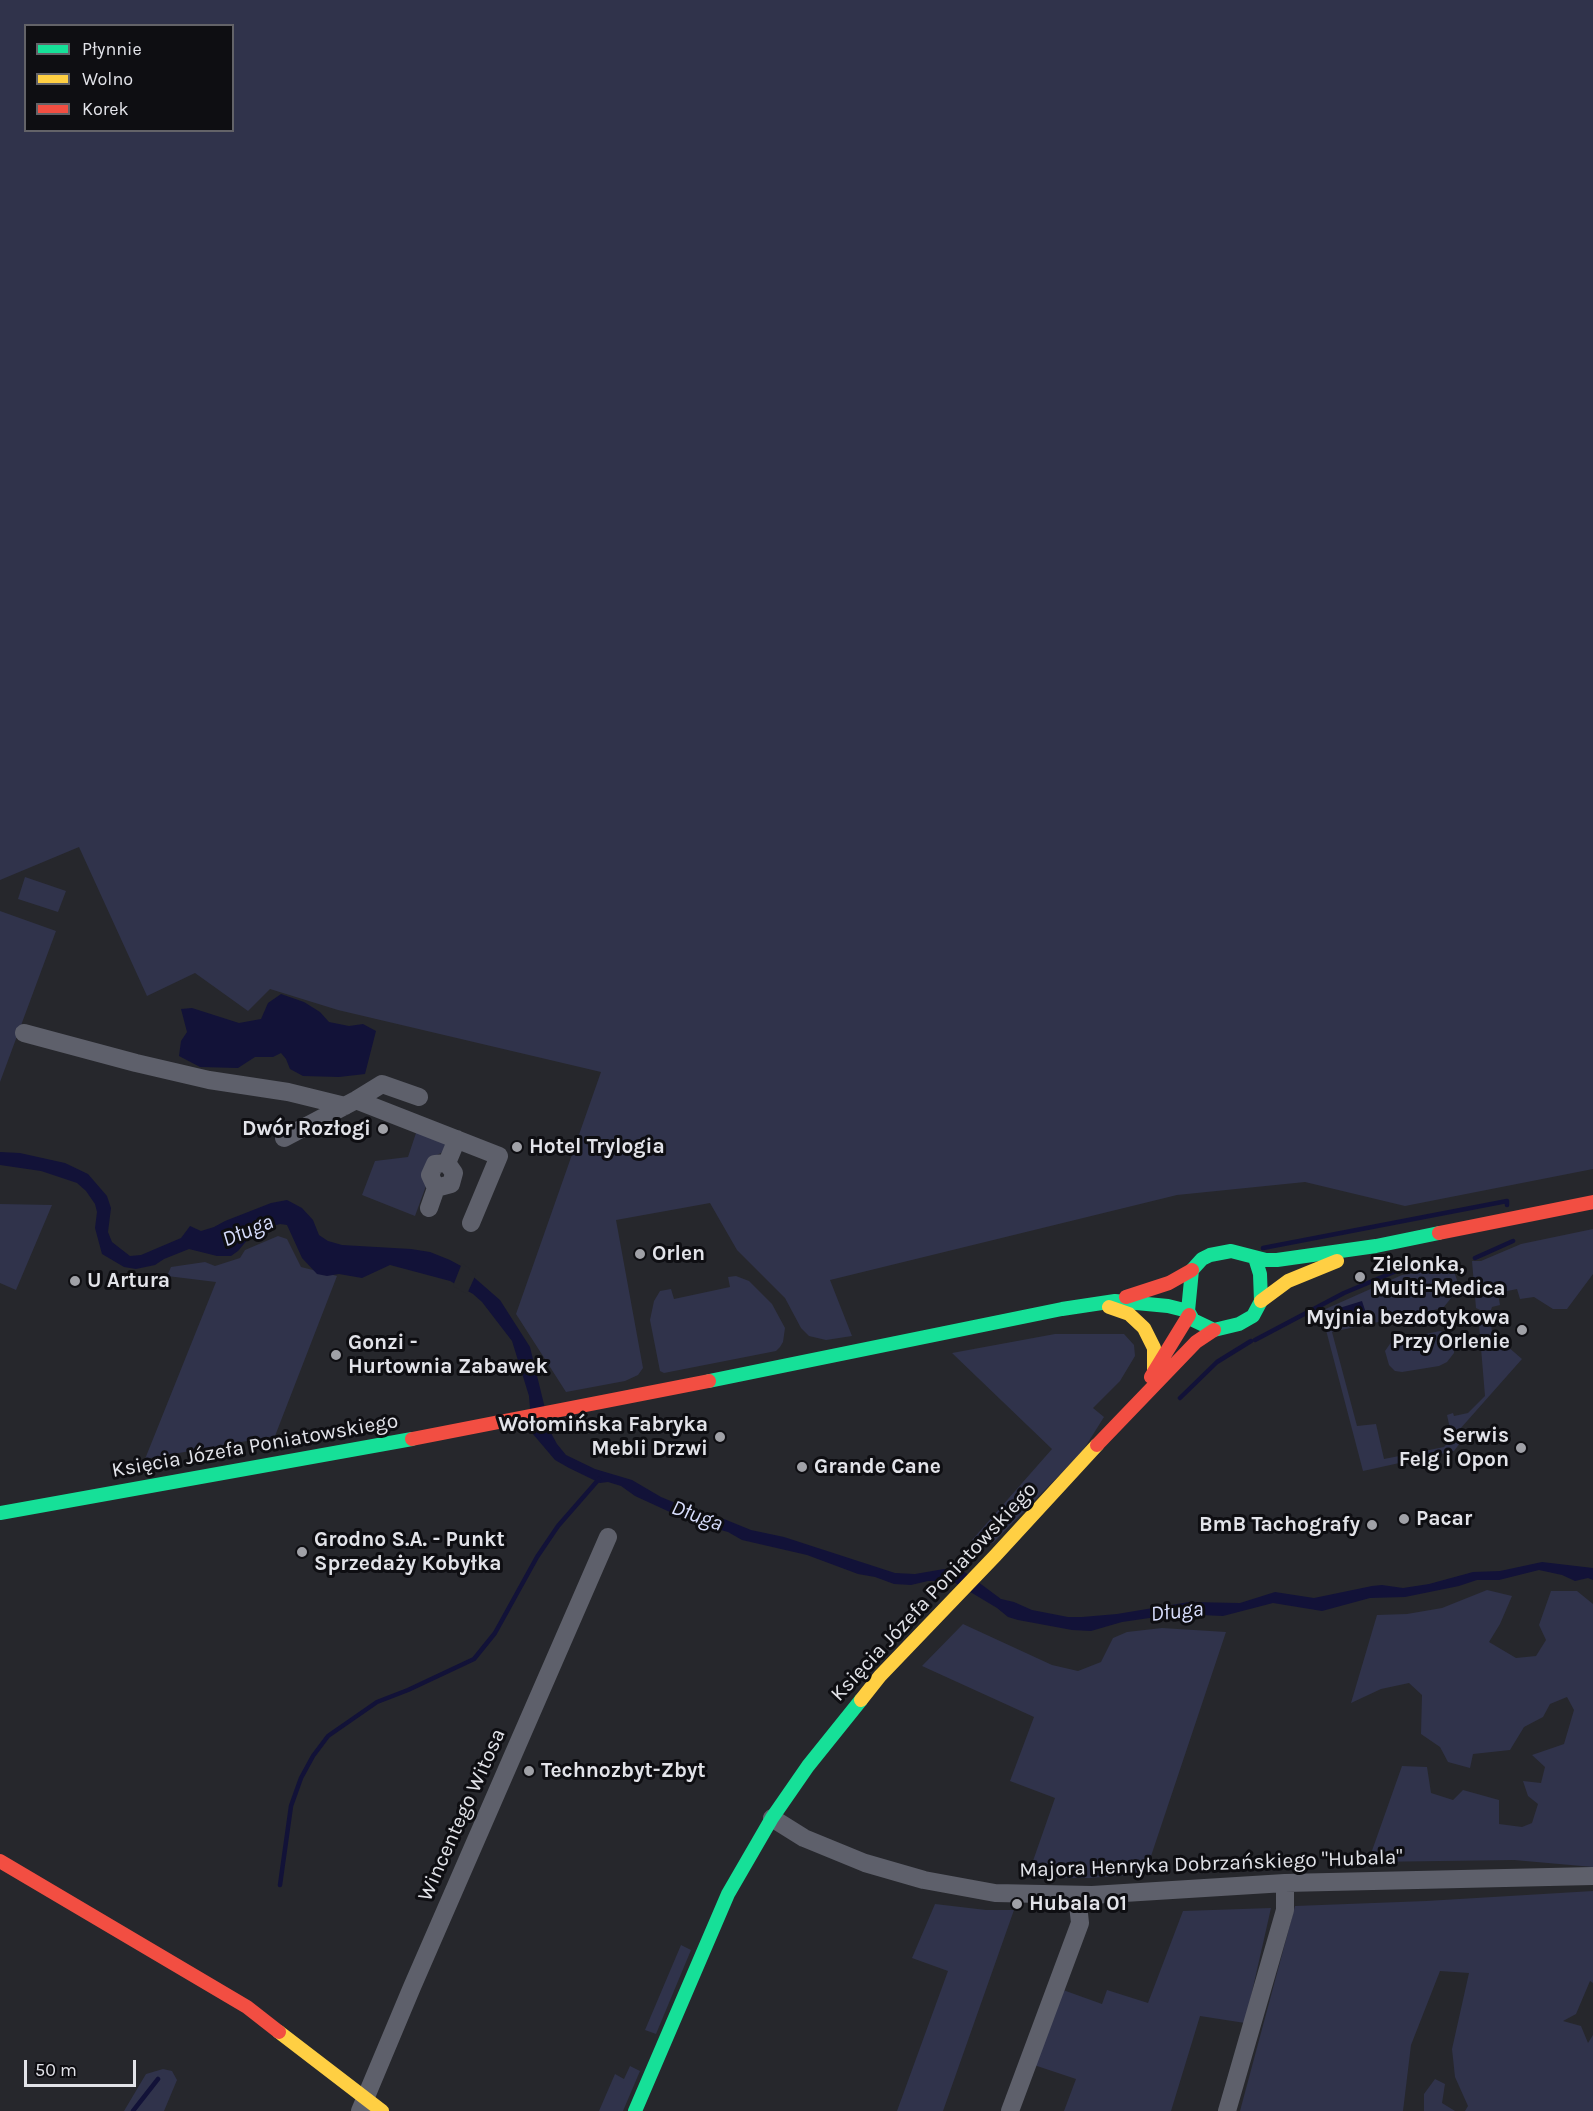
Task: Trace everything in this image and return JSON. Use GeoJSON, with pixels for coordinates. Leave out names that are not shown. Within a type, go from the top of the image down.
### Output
{"type":"FeatureCollection","features":[{"type":"Feature","properties":{"kind":"main road"},"geometry":{"type":"LineString","coordinates":[[1097,1303],[1115,1301],[1160,1287],[1192,1270],[1202,1259],[1221,1252],[1239,1252],[1255,1258],[1277,1260],[1376,1246],[1593,1202]]}},
{"type":"Feature","properties":{"kind":"main road"},"geometry":{"type":"LineString","coordinates":[[1261,1301],[1288,1281],[1376,1246]]}},
{"type":"Feature","properties":{"kind":"main road"},"geometry":{"type":"LineString","coordinates":[[1115,1301],[1168,1306],[1188,1313],[1199,1324],[1214,1330],[1247,1321],[1258,1309],[1261,1301],[1260,1274],[1255,1258]]}},
{"type":"Feature","properties":{"kind":"main road"},"geometry":{"type":"LineString","coordinates":[[1188,1313],[1192,1270]]}},
{"type":"Feature","properties":{"kind":"main road"},"geometry":{"type":"LineString","coordinates":[[1097,1303],[1129,1314],[1144,1328],[1154,1348],[1154,1371]]}},
{"type":"Feature","properties":{"kind":"main road","name":"Księcia Józefa Poniatowskiego"},"geometry":{"type":"LineString","coordinates":[[0,1513],[516,1420],[1097,1303]]}},
{"type":"Feature","properties":{"kind":"main road","name":"Księcia Józefa Poniatowskiego"},"geometry":{"type":"LineString","coordinates":[[1136,1403],[1188,1313]]}},
{"type":"Feature","properties":{"kind":"main road","name":"Księcia Józefa Poniatowskiego"},"geometry":{"type":"LineString","coordinates":[[635,2111],[719,1913],[772,1818],[808,1766],[880,1676],[982,1570],[1136,1403],[1196,1342],[1214,1330]]}},
{"type":"Feature","properties":{"kind":"main road"},"geometry":{"type":"LineString","coordinates":[[0,1861],[247,2007],[362,2105],[382,2111]]}},
{"type":"Feature","properties":{"kind":"street"},"geometry":{"type":"LineString","coordinates":[[24,1033],[209,1080],[351,1103],[457,1139],[498,1156],[471,1222]]}},
{"type":"Feature","properties":{"kind":"street"},"geometry":{"type":"LineString","coordinates":[[284,1138],[351,1103],[381,1084],[419,1097]]}},
{"type":"Feature","properties":{"kind":"street"},"geometry":{"type":"LineString","coordinates":[[429,1208],[436,1188],[451,1184],[454,1173],[447,1163],[457,1139]]}},
{"type":"Feature","properties":{"kind":"street","name":"Wincentego Witosa"},"geometry":{"type":"LineString","coordinates":[[362,2105],[608,1537]]}},
{"type":"Feature","properties":{"kind":"street","name":"Majora Henryka Dobrzańskiego \"Hubala\""},"geometry":{"type":"LineString","coordinates":[[772,1818],[804,1838],[890,1871],[924,1880],[995,1893],[1077,1895],[1285,1883],[1593,1876]]}},
{"type":"Feature","properties":{"kind":"street"},"geometry":{"type":"LineString","coordinates":[[1227,2111],[1285,1910],[1285,1883]]}},
{"type":"Feature","properties":{"kind":"street"},"geometry":{"type":"LineString","coordinates":[[1010,2111],[1080,1923],[1077,1895]]}},
{"type":"Feature","properties":{"kind":"shaded area"},"geometry":{"type":"Polygon","coordinates":[[[0,0],[1593,0],[1593,1169],[1405,1206],[1305,1182],[1177,1195],[830,1280],[852,1336],[826,1340],[809,1336],[801,1328],[785,1298],[737,1250],[710,1203],[616,1220],[643,1368],[638,1375],[625,1381],[566,1392],[516,1314],[601,1072],[338,1010],[270,989],[248,1011],[195,973],[147,996],[79,847],[0,880],[0,0]]]}},
{"type":"Feature","properties":{"kind":"shaded area"},"geometry":{"type":"Polygon","coordinates":[[[25,877],[66,891],[58,912],[18,899],[25,877]]]}},
{"type":"Feature","properties":{"kind":"shaded area"},"geometry":{"type":"Polygon","coordinates":[[[0,911],[56,931],[0,1082],[0,911]]]}},
{"type":"Feature","properties":{"kind":"shaded area"},"geometry":{"type":"Polygon","coordinates":[[[417,1130],[447,1141],[443,1152],[431,1158],[426,1186],[415,1216],[362,1195],[375,1161],[408,1157],[417,1130]]]}},
{"type":"Feature","properties":{"kind":"shaded area"},"geometry":{"type":"Polygon","coordinates":[[[0,1204],[52,1205],[16,1290],[0,1283],[0,1204]]]}},
{"type":"Feature","properties":{"kind":"shaded area"},"geometry":{"type":"Polygon","coordinates":[[[1593,1229],[1593,1274],[1567,1309],[1553,1309],[1534,1297],[1520,1299],[1517,1289],[1498,1293],[1500,1305],[1492,1307],[1491,1310],[1476,1308],[1472,1261],[1481,1261],[1521,1244],[1593,1229]]]}},
{"type":"Feature","properties":{"kind":"shaded area"},"geometry":{"type":"Polygon","coordinates":[[[278,1236],[287,1239],[301,1267],[337,1276],[275,1436],[145,1459],[216,1282],[167,1276],[171,1267],[205,1262],[215,1266],[240,1258],[245,1250],[278,1236]]]}},
{"type":"Feature","properties":{"kind":"shaded area"},"geometry":{"type":"Polygon","coordinates":[[[1452,1266],[1457,1280],[1456,1292],[1443,1308],[1332,1332],[1357,1426],[1376,1424],[1384,1459],[1444,1447],[1452,1438],[1447,1415],[1468,1413],[1485,1396],[1479,1324],[1491,1323],[1492,1333],[1522,1359],[1460,1429],[1466,1435],[1454,1451],[1363,1471],[1321,1311],[1402,1275],[1446,1268],[1447,1273],[1452,1273],[1452,1266]]]}},
{"type":"Feature","properties":{"kind":"shaded area"},"geometry":{"type":"Polygon","coordinates":[[[736,1276],[749,1281],[772,1304],[785,1328],[780,1347],[776,1351],[664,1373],[660,1371],[650,1320],[654,1301],[660,1291],[671,1289],[674,1299],[730,1287],[728,1277],[736,1276]]]}},
{"type":"Feature","properties":{"kind":"shaded area"},"geometry":{"type":"Polygon","coordinates":[[[1440,1331],[1447,1333],[1454,1341],[1454,1353],[1447,1362],[1439,1366],[1402,1372],[1395,1371],[1389,1365],[1385,1351],[1392,1341],[1440,1331]]]}},
{"type":"Feature","properties":{"kind":"shaded area"},"geometry":{"type":"Polygon","coordinates":[[[1055,1334],[1124,1334],[1134,1345],[1135,1356],[1120,1381],[1093,1408],[1104,1417],[1082,1452],[993,1543],[982,1544],[972,1540],[1052,1449],[952,1353],[1055,1334]]]}},
{"type":"Feature","properties":{"kind":"shaded area"},"geometry":{"type":"Polygon","coordinates":[[[1487,1590],[1512,1596],[1489,1642],[1516,1658],[1536,1656],[1546,1640],[1539,1625],[1551,1591],[1577,1591],[1593,1604],[1593,1867],[1514,1860],[1368,1862],[1402,1766],[1427,1767],[1431,1793],[1453,1800],[1463,1790],[1499,1800],[1499,1824],[1522,1827],[1532,1823],[1538,1804],[1528,1796],[1523,1781],[1541,1783],[1545,1767],[1532,1755],[1564,1744],[1574,1710],[1567,1697],[1550,1704],[1543,1717],[1524,1727],[1510,1750],[1473,1754],[1470,1768],[1448,1762],[1440,1747],[1421,1734],[1422,1695],[1409,1683],[1381,1689],[1351,1703],[1377,1615],[1407,1614],[1442,1608],[1487,1590]]]}},
{"type":"Feature","properties":{"kind":"shaded area"},"geometry":{"type":"Polygon","coordinates":[[[963,1624],[1052,1665],[1078,1671],[1101,1662],[1113,1638],[1127,1632],[1162,1628],[1226,1632],[1145,1874],[1089,1878],[1027,1878],[1055,1798],[1010,1781],[1034,1717],[922,1666],[963,1624]]]}},
{"type":"Feature","properties":{"kind":"shaded area"},"geometry":{"type":"Polygon","coordinates":[[[1593,1891],[1593,1983],[1590,1981],[1576,2014],[1563,2021],[1581,2026],[1588,2043],[1593,2035],[1593,2111],[1465,2111],[1468,2106],[1455,2077],[1452,2049],[1469,1973],[1440,1971],[1411,2045],[1403,2111],[1240,2111],[1295,1906],[1593,1891]]]}},
{"type":"Feature","properties":{"kind":"shaded area"},"geometry":{"type":"Polygon","coordinates":[[[935,1904],[986,1910],[1014,1910],[943,2111],[897,2111],[948,1971],[912,1958],[935,1904]]]}},
{"type":"Feature","properties":{"kind":"shaded area"},"geometry":{"type":"Polygon","coordinates":[[[1271,1908],[1245,2023],[1200,2016],[1171,2111],[1064,2111],[1076,2079],[1034,2065],[1063,1990],[1102,2004],[1107,1990],[1148,2003],[1183,1911],[1271,1908]]]}},
{"type":"Feature","properties":{"kind":"shaded area"},"geometry":{"type":"Polygon","coordinates":[[[681,1945],[691,1950],[656,2034],[645,2030],[681,1945]]]}},
{"type":"Feature","properties":{"kind":"shaded area"},"geometry":{"type":"Polygon","coordinates":[[[630,2066],[640,2071],[623,2111],[599,2111],[615,2074],[624,2079],[630,2066]]]}},
{"type":"Feature","properties":{"kind":"shaded area"},"geometry":{"type":"Polygon","coordinates":[[[163,2069],[172,2071],[177,2080],[164,2111],[124,2111],[146,2074],[163,2069]]]}},
{"type":"Feature","properties":{"kind":"shaded area"},"geometry":{"type":"Polygon","coordinates":[[[1435,2079],[1445,2084],[1442,2103],[1455,2111],[1424,2111],[1424,2094],[1435,2079]]]}},
{"type":"Feature","properties":{"kind":"water"},"geometry":{"type":"Polygon","coordinates":[[[281,994],[304,1002],[320,1012],[329,1022],[349,1026],[363,1024],[376,1031],[365,1074],[339,1077],[303,1076],[290,1069],[281,1053],[273,1057],[255,1057],[238,1068],[200,1067],[179,1056],[181,1041],[187,1032],[181,1009],[192,1008],[239,1023],[261,1019],[268,1003],[281,994]]]}},
{"type":"Feature","properties":{"kind":"water","name":"Długa"},"geometry":{"type":"Polygon","coordinates":[[[0,1152],[20,1153],[65,1163],[88,1174],[107,1196],[111,1208],[108,1232],[112,1242],[130,1256],[141,1255],[181,1238],[190,1226],[201,1231],[271,1203],[287,1200],[302,1208],[313,1220],[319,1235],[328,1241],[342,1245],[411,1249],[430,1252],[450,1260],[461,1266],[500,1300],[530,1347],[551,1433],[566,1455],[595,1469],[632,1480],[661,1497],[707,1516],[724,1519],[751,1530],[784,1537],[895,1573],[915,1574],[944,1569],[962,1570],[1001,1599],[1032,1610],[1068,1617],[1082,1617],[1117,1614],[1189,1602],[1240,1603],[1275,1592],[1314,1598],[1372,1586],[1403,1588],[1429,1584],[1473,1572],[1500,1571],[1542,1562],[1593,1568],[1593,1580],[1588,1578],[1575,1581],[1562,1575],[1539,1570],[1499,1580],[1477,1580],[1405,1597],[1370,1598],[1322,1611],[1273,1603],[1223,1616],[1177,1614],[1122,1622],[1091,1631],[1072,1630],[1018,1620],[1008,1617],[952,1581],[928,1581],[911,1585],[894,1584],[858,1574],[807,1555],[742,1540],[728,1532],[672,1513],[635,1496],[621,1486],[608,1482],[600,1483],[555,1460],[532,1433],[529,1396],[512,1341],[482,1302],[450,1281],[390,1265],[362,1278],[339,1274],[327,1276],[317,1274],[302,1258],[287,1225],[280,1224],[260,1230],[231,1256],[217,1256],[189,1249],[155,1265],[136,1269],[124,1267],[102,1254],[95,1228],[97,1212],[95,1204],[86,1191],[77,1183],[41,1171],[0,1165],[0,1152]]]}},
{"type":"Feature","properties":{"kind":"water"},"geometry":{"type":"Polygon","coordinates":[[[1362,1301],[1367,1316],[1337,1321],[1330,1320],[1327,1315],[1333,1310],[1362,1301]]]}},
{"type":"Feature","properties":{"kind":"pier"},"geometry":{"type":"Polygon","coordinates":[[[462,1263],[476,1274],[467,1294],[453,1286],[462,1263]]]}},
{"type":"Feature","properties":{"kind":"waterway"},"geometry":{"type":"LineString","coordinates":[[1263,1248],[1507,1201],[1507,1205]]}},
{"type":"Feature","properties":{"kind":"waterway"},"geometry":{"type":"LineString","coordinates":[[1475,1258],[1513,1241]]}},
{"type":"Feature","properties":{"kind":"waterway"},"geometry":{"type":"LineString","coordinates":[[1255,1340],[1344,1293],[1401,1269],[1445,1264]]}},
{"type":"Feature","properties":{"kind":"waterway"},"geometry":{"type":"LineString","coordinates":[[1180,1398],[1217,1362],[1251,1341]]}},
{"type":"Feature","properties":{"kind":"waterway"},"geometry":{"type":"LineString","coordinates":[[280,1885],[291,1806],[301,1778],[313,1756],[328,1736],[377,1702],[474,1659],[495,1633],[537,1557],[558,1526],[599,1479]]}},
{"type":"Feature","properties":{"kind":"waterway"},"geometry":{"type":"LineString","coordinates":[[133,2111],[158,2079]]}},
{"type":"Feature","properties":{"kind":"traffic: fast"},"geometry":{"type":"LineString","coordinates":[[1255,1258],[1260,1274],[1261,1301],[1253,1316],[1239,1324],[1214,1330],[1193,1320],[1188,1311],[1192,1270],[1202,1259],[1210,1255],[1231,1251],[1266,1260],[1277,1260],[1376,1246],[1439,1233]]}},
{"type":"Feature","properties":{"kind":"traffic: fast"},"geometry":{"type":"LineString","coordinates":[[709,1381],[1062,1309],[1115,1301],[1168,1306],[1188,1311]]}},
{"type":"Feature","properties":{"kind":"traffic: fast"},"geometry":{"type":"LineString","coordinates":[[0,1513],[412,1439]]}},
{"type":"Feature","properties":{"kind":"traffic: fast"},"geometry":{"type":"LineString","coordinates":[[635,2111],[728,1894],[772,1818],[808,1766],[861,1700]]}},
{"type":"Feature","properties":{"kind":"traffic: slow"},"geometry":{"type":"LineString","coordinates":[[1261,1301],[1288,1281],[1337,1261]]}},
{"type":"Feature","properties":{"kind":"traffic: slow"},"geometry":{"type":"LineString","coordinates":[[1109,1307],[1129,1314],[1144,1328],[1154,1348],[1154,1371]]}},
{"type":"Feature","properties":{"kind":"traffic: slow"},"geometry":{"type":"LineString","coordinates":[[861,1700],[880,1676],[1097,1445]]}},
{"type":"Feature","properties":{"kind":"traffic: slow"},"geometry":{"type":"LineString","coordinates":[[279,2032],[382,2111]]}},
{"type":"Feature","properties":{"kind":"traffic: jam"},"geometry":{"type":"LineString","coordinates":[[1439,1233],[1593,1202]]}},
{"type":"Feature","properties":{"kind":"traffic: jam"},"geometry":{"type":"LineString","coordinates":[[1126,1297],[1169,1283],[1192,1270]]}},
{"type":"Feature","properties":{"kind":"traffic: jam"},"geometry":{"type":"LineString","coordinates":[[1151,1377],[1189,1315]]}},
{"type":"Feature","properties":{"kind":"traffic: jam"},"geometry":{"type":"LineString","coordinates":[[1097,1445],[1196,1342],[1214,1330]]}},
{"type":"Feature","properties":{"kind":"traffic: jam"},"geometry":{"type":"LineString","coordinates":[[412,1439],[709,1381]]}},
{"type":"Feature","properties":{"kind":"traffic: jam"},"geometry":{"type":"LineString","coordinates":[[0,1861],[247,2007],[279,2032]]}},
{"type":"Feature","properties":{"kind":"place","name":"Dwór Rozłogi"},"geometry":{"type":"Point","coordinates":[383,1129]}},
{"type":"Feature","properties":{"kind":"place","name":"Hotel Trylogia"},"geometry":{"type":"Point","coordinates":[517,1147]}},
{"type":"Feature","properties":{"kind":"place","name":"Orlen"},"geometry":{"type":"Point","coordinates":[640,1254]}},
{"type":"Feature","properties":{"kind":"place","name":"Zielonka, Multi-Medica"},"geometry":{"type":"Point","coordinates":[1360,1277]}},
{"type":"Feature","properties":{"kind":"place","name":"U Artura"},"geometry":{"type":"Point","coordinates":[75,1281]}},
{"type":"Feature","properties":{"kind":"place","name":"Myjnia bezdotykowa Przy Orlenie"},"geometry":{"type":"Point","coordinates":[1522,1330]}},
{"type":"Feature","properties":{"kind":"place","name":"Gonzi - Hurtownia Zabawek"},"geometry":{"type":"Point","coordinates":[336,1355]}},
{"type":"Feature","properties":{"kind":"place","name":"Wołomińska Fabryka Mebli Drzwi"},"geometry":{"type":"Point","coordinates":[720,1437]}},
{"type":"Feature","properties":{"kind":"place","name":"Serwis Felg i Opon"},"geometry":{"type":"Point","coordinates":[1521,1448]}},
{"type":"Feature","properties":{"kind":"place","name":"Grande Cane"},"geometry":{"type":"Point","coordinates":[802,1467]}},
{"type":"Feature","properties":{"kind":"place","name":"Pacar"},"geometry":{"type":"Point","coordinates":[1404,1519]}},
{"type":"Feature","properties":{"kind":"place","name":"BmB Tachografy"},"geometry":{"type":"Point","coordinates":[1372,1525]}},
{"type":"Feature","properties":{"kind":"place","name":"Grodno S.A. - Punkt Sprzedaży Kobyłka"},"geometry":{"type":"Point","coordinates":[302,1552]}},
{"type":"Feature","properties":{"kind":"place","name":"Technozbyt-Zbyt"},"geometry":{"type":"Point","coordinates":[529,1771]}},
{"type":"Feature","properties":{"kind":"place","name":"Hubala 01"},"geometry":{"type":"Point","coordinates":[1017,1904]}}]}
